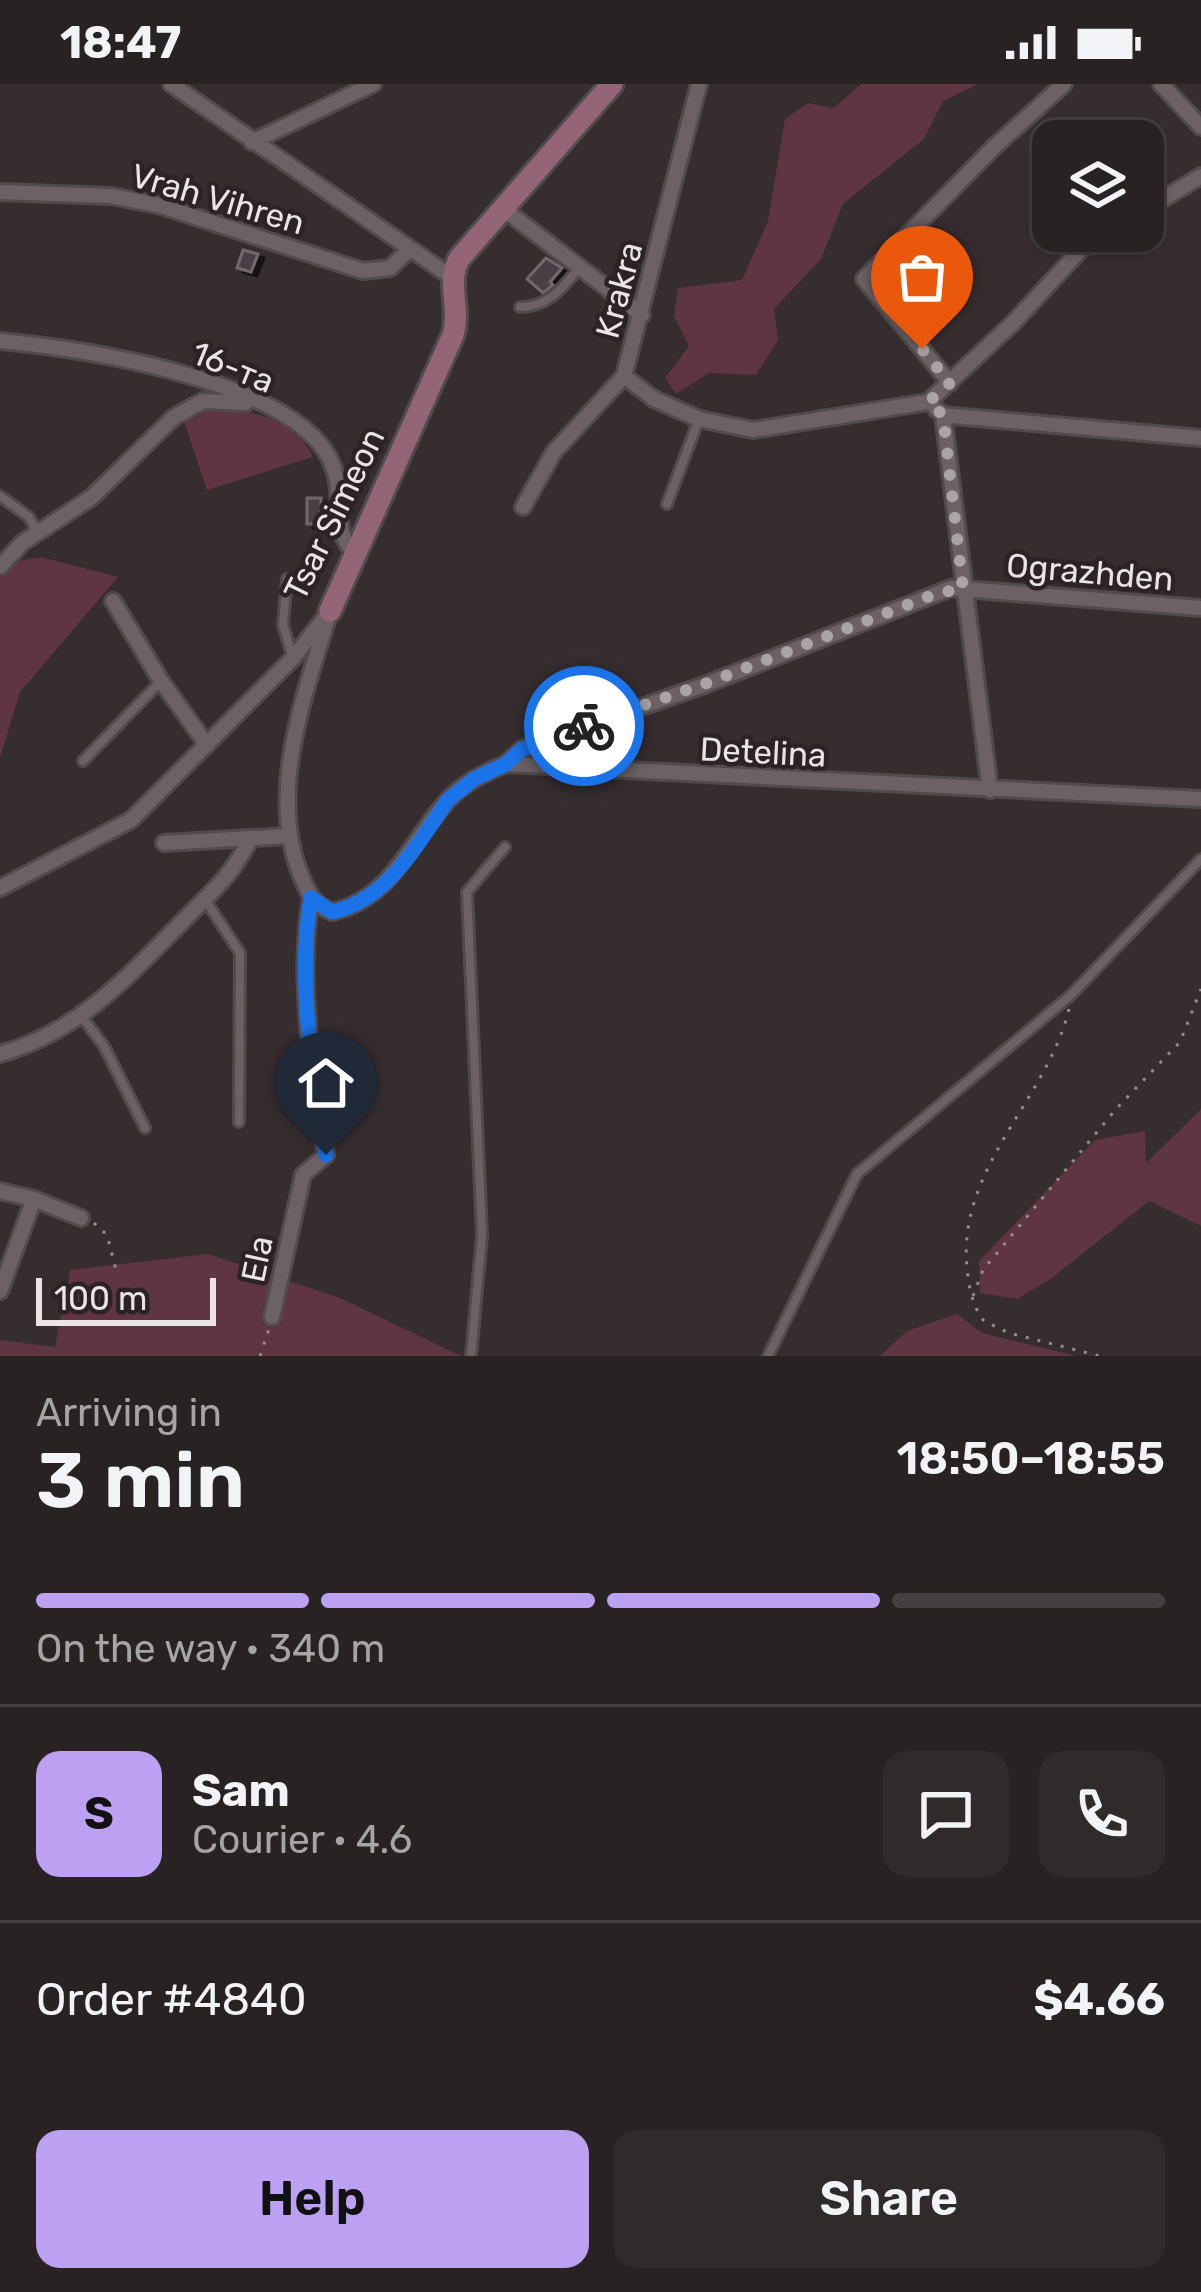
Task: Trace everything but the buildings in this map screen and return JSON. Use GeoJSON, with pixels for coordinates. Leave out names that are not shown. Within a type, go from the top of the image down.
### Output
{"type":"FeatureCollection","features":[{"type":"Feature","properties":{"kind":"street"},"geometry":{"type":"LineString","coordinates":[[171,84],[450,276],[459,259],[613,84]]}},
{"type":"Feature","properties":{"kind":"street"},"geometry":{"type":"LineString","coordinates":[[253,142],[374,84]]}},
{"type":"Feature","properties":{"kind":"street","name":"Krakra"},"geometry":{"type":"LineString","coordinates":[[699,84],[624,376],[654,399],[699,419],[753,430],[928,402]]}},
{"type":"Feature","properties":{"kind":"street"},"geometry":{"type":"LineString","coordinates":[[950,383],[864,279],[994,147],[1064,84]]}},
{"type":"Feature","properties":{"kind":"street"},"geometry":{"type":"LineString","coordinates":[[1161,84],[1201,127]]}},
{"type":"Feature","properties":{"kind":"street"},"geometry":{"type":"LineString","coordinates":[[1164,198],[1201,176]]}},
{"type":"Feature","properties":{"kind":"street","name":"Vrah Vihren"},"geometry":{"type":"LineString","coordinates":[[0,192],[111,196],[158,205],[363,272],[390,268],[410,250]]}},
{"type":"Feature","properties":{"kind":"street"},"geometry":{"type":"LineString","coordinates":[[505,210],[642,316]]}},
{"type":"Feature","properties":{"kind":"street"},"geometry":{"type":"LineString","coordinates":[[1078,252],[928,402],[943,415],[1201,438]]}},
{"type":"Feature","properties":{"kind":"street","name":"Tsar Simeon"},"geometry":{"type":"LineString","coordinates":[[0,888],[131,820],[293,658],[330,611],[453,335],[458,319],[450,276]]}},
{"type":"Feature","properties":{"kind":"street","name":"16-та"},"geometry":{"type":"LineString","coordinates":[[0,341],[140,361],[263,404],[318,442],[331,462],[338,476],[340,535],[355,554]]}},
{"type":"Feature","properties":{"kind":"street"},"geometry":{"type":"LineString","coordinates":[[523,507],[554,452],[624,376]]}},
{"type":"Feature","properties":{"kind":"street"},"geometry":{"type":"LineString","coordinates":[[0,567],[22,542],[92,497],[174,417],[203,401],[263,404]]}},
{"type":"Feature","properties":{"kind":"street"},"geometry":{"type":"LineString","coordinates":[[943,415],[990,790]]}},
{"type":"Feature","properties":{"kind":"street","name":"Ograzhden"},"geometry":{"type":"LineString","coordinates":[[506,764],[522,749],[938,593],[963,589],[1201,608]]}},
{"type":"Feature","properties":{"kind":"street"},"geometry":{"type":"LineString","coordinates":[[113,602],[207,746]]}},
{"type":"Feature","properties":{"kind":"street"},"geometry":{"type":"LineString","coordinates":[[330,611],[296,724],[287,836],[311,898],[332,912],[378,892],[448,800],[474,779],[506,764]]}},
{"type":"Feature","properties":{"kind":"street","name":"Detelina"},"geometry":{"type":"LineString","coordinates":[[506,764],[1201,800]]}},
{"type":"Feature","properties":{"kind":"street"},"geometry":{"type":"LineString","coordinates":[[164,843],[287,836]]}},
{"type":"Feature","properties":{"kind":"street"},"geometry":{"type":"LineString","coordinates":[[0,1054],[28,1046],[82,1017],[120,987],[230,876],[250,838]]}},
{"type":"Feature","properties":{"kind":"street","name":"Ela"},"geometry":{"type":"LineString","coordinates":[[272,1317],[303,1175],[326,1155],[316,1098],[306,968],[311,898]]}},
{"type":"Feature","properties":{"kind":"street"},"geometry":{"type":"LineString","coordinates":[[0,1191],[81,1218]]}},
{"type":"Feature","properties":{"kind":"street"},"geometry":{"type":"LineString","coordinates":[[0,1291],[34,1199]]}},
{"type":"Feature","properties":{"kind":"lane"},"geometry":{"type":"LineString","coordinates":[[520,307],[538,307],[558,293],[580,266]]}},
{"type":"Feature","properties":{"kind":"lane"},"geometry":{"type":"LineString","coordinates":[[667,504],[699,419]]}},
{"type":"Feature","properties":{"kind":"lane"},"geometry":{"type":"LineString","coordinates":[[0,496],[29,517],[38,532]]}},
{"type":"Feature","properties":{"kind":"lane"},"geometry":{"type":"LineString","coordinates":[[287,579],[283,625],[293,658]]}},
{"type":"Feature","properties":{"kind":"lane"},"geometry":{"type":"LineString","coordinates":[[83,761],[161,681]]}},
{"type":"Feature","properties":{"kind":"lane"},"geometry":{"type":"LineString","coordinates":[[471,1356],[482,1235],[467,892],[505,847]]}},
{"type":"Feature","properties":{"kind":"lane"},"geometry":{"type":"LineString","coordinates":[[768,1356],[857,1174],[1071,995],[1201,859]]}},
{"type":"Feature","properties":{"kind":"lane"},"geometry":{"type":"LineString","coordinates":[[205,900],[240,953],[238,1122]]}},
{"type":"Feature","properties":{"kind":"lane"},"geometry":{"type":"LineString","coordinates":[[82,1017],[104,1046],[146,1128]]}},
{"type":"Feature","properties":{"kind":"path"},"geometry":{"type":"LineString","coordinates":[[972,1297],[983,1270],[1117,1109],[1180,1042],[1201,989]]}},
{"type":"Feature","properties":{"kind":"path"},"geometry":{"type":"LineString","coordinates":[[1071,995],[1049,1062],[1000,1141],[978,1190],[966,1257],[977,1313],[995,1329],[1100,1356]]}},
{"type":"Feature","properties":{"kind":"path"},"geometry":{"type":"LineString","coordinates":[[81,1218],[98,1224],[107,1235],[116,1270]]}},
{"type":"Feature","properties":{"kind":"path","name":"Ela"},"geometry":{"type":"LineString","coordinates":[[260,1356],[272,1317]]}},
{"type":"Feature","properties":{"kind":"shaded area"},"geometry":{"type":"Polygon","coordinates":[[[861,84],[978,84],[943,101],[924,139],[843,204],[821,259],[774,309],[778,340],[756,375],[709,373],[676,394],[665,378],[689,346],[674,316],[678,288],[742,280],[768,221],[785,119],[808,103],[834,108],[861,84]]]}},
{"type":"Feature","properties":{"kind":"shaded area"},"geometry":{"type":"Polygon","coordinates":[[[205,408],[252,413],[281,424],[313,457],[207,490],[183,418],[205,408]]]}},
{"type":"Feature","properties":{"kind":"shaded area"},"geometry":{"type":"Polygon","coordinates":[[[41,557],[118,577],[20,692],[0,758],[0,564],[41,557]]]}},
{"type":"Feature","properties":{"kind":"shaded area"},"geometry":{"type":"Polygon","coordinates":[[[1201,1109],[1201,1226],[1149,1201],[1052,1278],[1017,1299],[980,1293],[979,1261],[1095,1140],[1145,1131],[1146,1163],[1201,1109]]]}},
{"type":"Feature","properties":{"kind":"shaded area"},"geometry":{"type":"Polygon","coordinates":[[[208,1254],[340,1298],[461,1356],[0,1356],[0,1340],[55,1347],[70,1270],[208,1254]]]}},
{"type":"Feature","properties":{"kind":"shaded area"},"geometry":{"type":"Polygon","coordinates":[[[957,1314],[982,1333],[1076,1356],[880,1356],[907,1331],[957,1314]]]}},
{"type":"Feature","properties":{"kind":"way so far"},"geometry":{"type":"LineString","coordinates":[[584,726],[938,593],[963,589],[943,415],[928,402],[950,383],[922,349]]}},
{"type":"Feature","properties":{"kind":"route"},"geometry":{"type":"LineString","coordinates":[[326,1155],[316,1098],[306,968],[311,898],[332,912],[378,892],[461,787],[506,764],[522,749],[584,726]]}}]}
